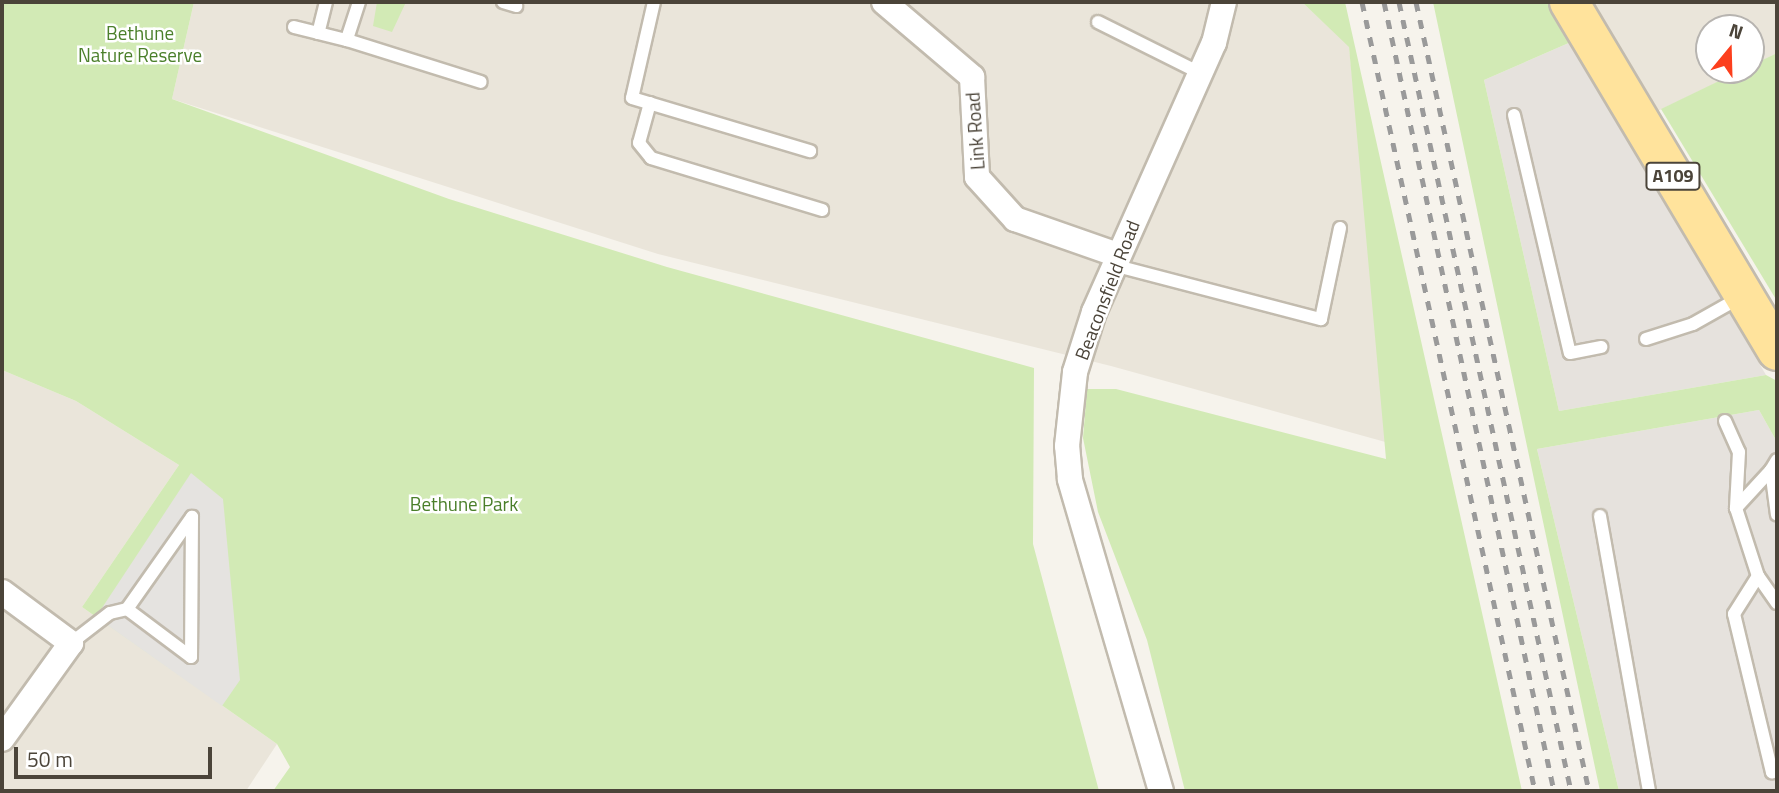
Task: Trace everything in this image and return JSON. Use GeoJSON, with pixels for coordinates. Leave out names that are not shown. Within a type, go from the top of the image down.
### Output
{"type":"FeatureCollection","features":[{"type":"Feature","properties":{"kind":"main road","name":"A109"},"geometry":{"type":"LineString","coordinates":[[1569,2],[1777,351]]}},
{"type":"Feature","properties":{"kind":"street","name":"Link Road"},"geometry":{"type":"LineString","coordinates":[[884,2],[972,77],[977,177],[1015,219],[1115,260]]}},
{"type":"Feature","properties":{"kind":"street","name":"Beaconsfield Road"},"geometry":{"type":"LineString","coordinates":[[1161,791],[1070,479],[1075,372],[1115,260],[1200,73],[1224,2]]}},
{"type":"Feature","properties":{"kind":"street"},"geometry":{"type":"LineString","coordinates":[[2,592],[71,643],[2,739]]}},
{"type":"Feature","properties":{"kind":"lane"},"geometry":{"type":"LineString","coordinates":[[318,33],[327,2]]}},
{"type":"Feature","properties":{"kind":"lane"},"geometry":{"type":"LineString","coordinates":[[347,40],[359,2]]}},
{"type":"Feature","properties":{"kind":"lane"},"geometry":{"type":"LineString","coordinates":[[654,2],[632,98],[810,151]]}},
{"type":"Feature","properties":{"kind":"lane"},"geometry":{"type":"LineString","coordinates":[[1098,22],[1200,73]]}},
{"type":"Feature","properties":{"kind":"lane"},"geometry":{"type":"LineString","coordinates":[[293,27],[347,40],[481,82]]}},
{"type":"Feature","properties":{"kind":"lane"},"geometry":{"type":"LineString","coordinates":[[650,103],[639,143],[652,158],[822,210]]}},
{"type":"Feature","properties":{"kind":"lane"},"geometry":{"type":"LineString","coordinates":[[1514,115],[1570,352],[1601,347]]}},
{"type":"Feature","properties":{"kind":"lane"},"geometry":{"type":"LineString","coordinates":[[1115,260],[1321,319],[1340,228]]}},
{"type":"Feature","properties":{"kind":"lane"},"geometry":{"type":"LineString","coordinates":[[1646,339],[1693,324],[1744,296]]}},
{"type":"Feature","properties":{"kind":"lane"},"geometry":{"type":"LineString","coordinates":[[1725,421],[1739,452],[1736,508],[1758,576],[1777,603]]}},
{"type":"Feature","properties":{"kind":"lane"},"geometry":{"type":"LineString","coordinates":[[1736,508],[1774,465]]}},
{"type":"Feature","properties":{"kind":"lane"},"geometry":{"type":"LineString","coordinates":[[1774,465],[1777,515]]}},
{"type":"Feature","properties":{"kind":"lane"},"geometry":{"type":"LineString","coordinates":[[1601,516],[1648,791]]}},
{"type":"Feature","properties":{"kind":"lane"},"geometry":{"type":"LineString","coordinates":[[71,643],[110,613],[127,609],[192,517],[191,657],[127,609]]}},
{"type":"Feature","properties":{"kind":"lane"},"geometry":{"type":"LineString","coordinates":[[1758,576],[1734,614],[1772,772],[1777,771]]}},
{"type":"Feature","properties":{"kind":"shaded area"},"geometry":{"type":"Polygon","coordinates":[[[194,2],[1302,2],[1349,46],[1389,443],[1111,366],[658,254],[172,99],[194,2]]]}},
{"type":"Feature","properties":{"kind":"shaded area"},"geometry":{"type":"Polygon","coordinates":[[[1570,2],[1777,2],[1777,53],[1765,59],[1765,14],[1695,14],[1695,84],[1714,84],[1639,120],[1570,2]]]}},
{"type":"Feature","properties":{"kind":"shaded area"},"geometry":{"type":"Polygon","coordinates":[[[1571,42],[1766,375],[1559,411],[1484,80],[1571,42]]]}},
{"type":"Feature","properties":{"kind":"shaded area"},"geometry":{"type":"Polygon","coordinates":[[[2,370],[76,401],[179,465],[82,607],[277,744],[246,791],[2,791],[2,370]]]}},
{"type":"Feature","properties":{"kind":"shaded area"},"geometry":{"type":"Polygon","coordinates":[[[1759,410],[1777,442],[1777,791],[1619,791],[1537,449],[1759,410]]]}},
{"type":"Feature","properties":{"kind":"shaded area"},"geometry":{"type":"Polygon","coordinates":[[[191,473],[223,499],[240,680],[222,706],[96,617],[191,473]]]}},
{"type":"Feature","properties":{"kind":"green space","name":"Bethune Park"},"geometry":{"type":"Polygon","coordinates":[[[2,2],[194,2],[172,99],[449,199],[667,267],[1034,368],[1033,544],[1099,791],[273,791],[290,767],[277,744],[82,607],[179,465],[76,401],[2,370],[2,2]]]}},
{"type":"Feature","properties":{"kind":"green space"},"geometry":{"type":"Polygon","coordinates":[[[377,2],[406,2],[392,32],[373,26],[377,2]]]}},
{"type":"Feature","properties":{"kind":"green space"},"geometry":{"type":"Polygon","coordinates":[[[1302,2],[1345,2],[1522,791],[1185,791],[1147,640],[1098,512],[1083,438],[1087,389],[1116,389],[1386,459],[1349,47],[1302,2]]]}},
{"type":"Feature","properties":{"kind":"green space"},"geometry":{"type":"Polygon","coordinates":[[[1433,2],[1550,2],[1571,42],[1484,80],[1559,411],[1766,375],[1777,381],[1777,442],[1759,410],[1537,449],[1619,791],[1600,791],[1433,2]]]}},
{"type":"Feature","properties":{"kind":"green space"},"geometry":{"type":"Polygon","coordinates":[[[1777,53],[1777,301],[1661,109],[1713,84],[1765,84],[1765,59],[1777,53]]]}},
{"type":"Feature","properties":{"kind":"railway"},"geometry":{"type":"LineString","coordinates":[[1362,2],[1535,791]]}},
{"type":"Feature","properties":{"kind":"railway"},"geometry":{"type":"LineString","coordinates":[[1384,2],[1554,791]]}},
{"type":"Feature","properties":{"kind":"railway"},"geometry":{"type":"LineString","coordinates":[[1399,2],[1571,791]]}},
{"type":"Feature","properties":{"kind":"railway"},"geometry":{"type":"LineString","coordinates":[[1416,2],[1589,791]]}},
{"type":"Feature","properties":{"kind":"park label","name":"Bethune Nature Reserve"},"geometry":{"type":"Point","coordinates":[140,44]}}]}
